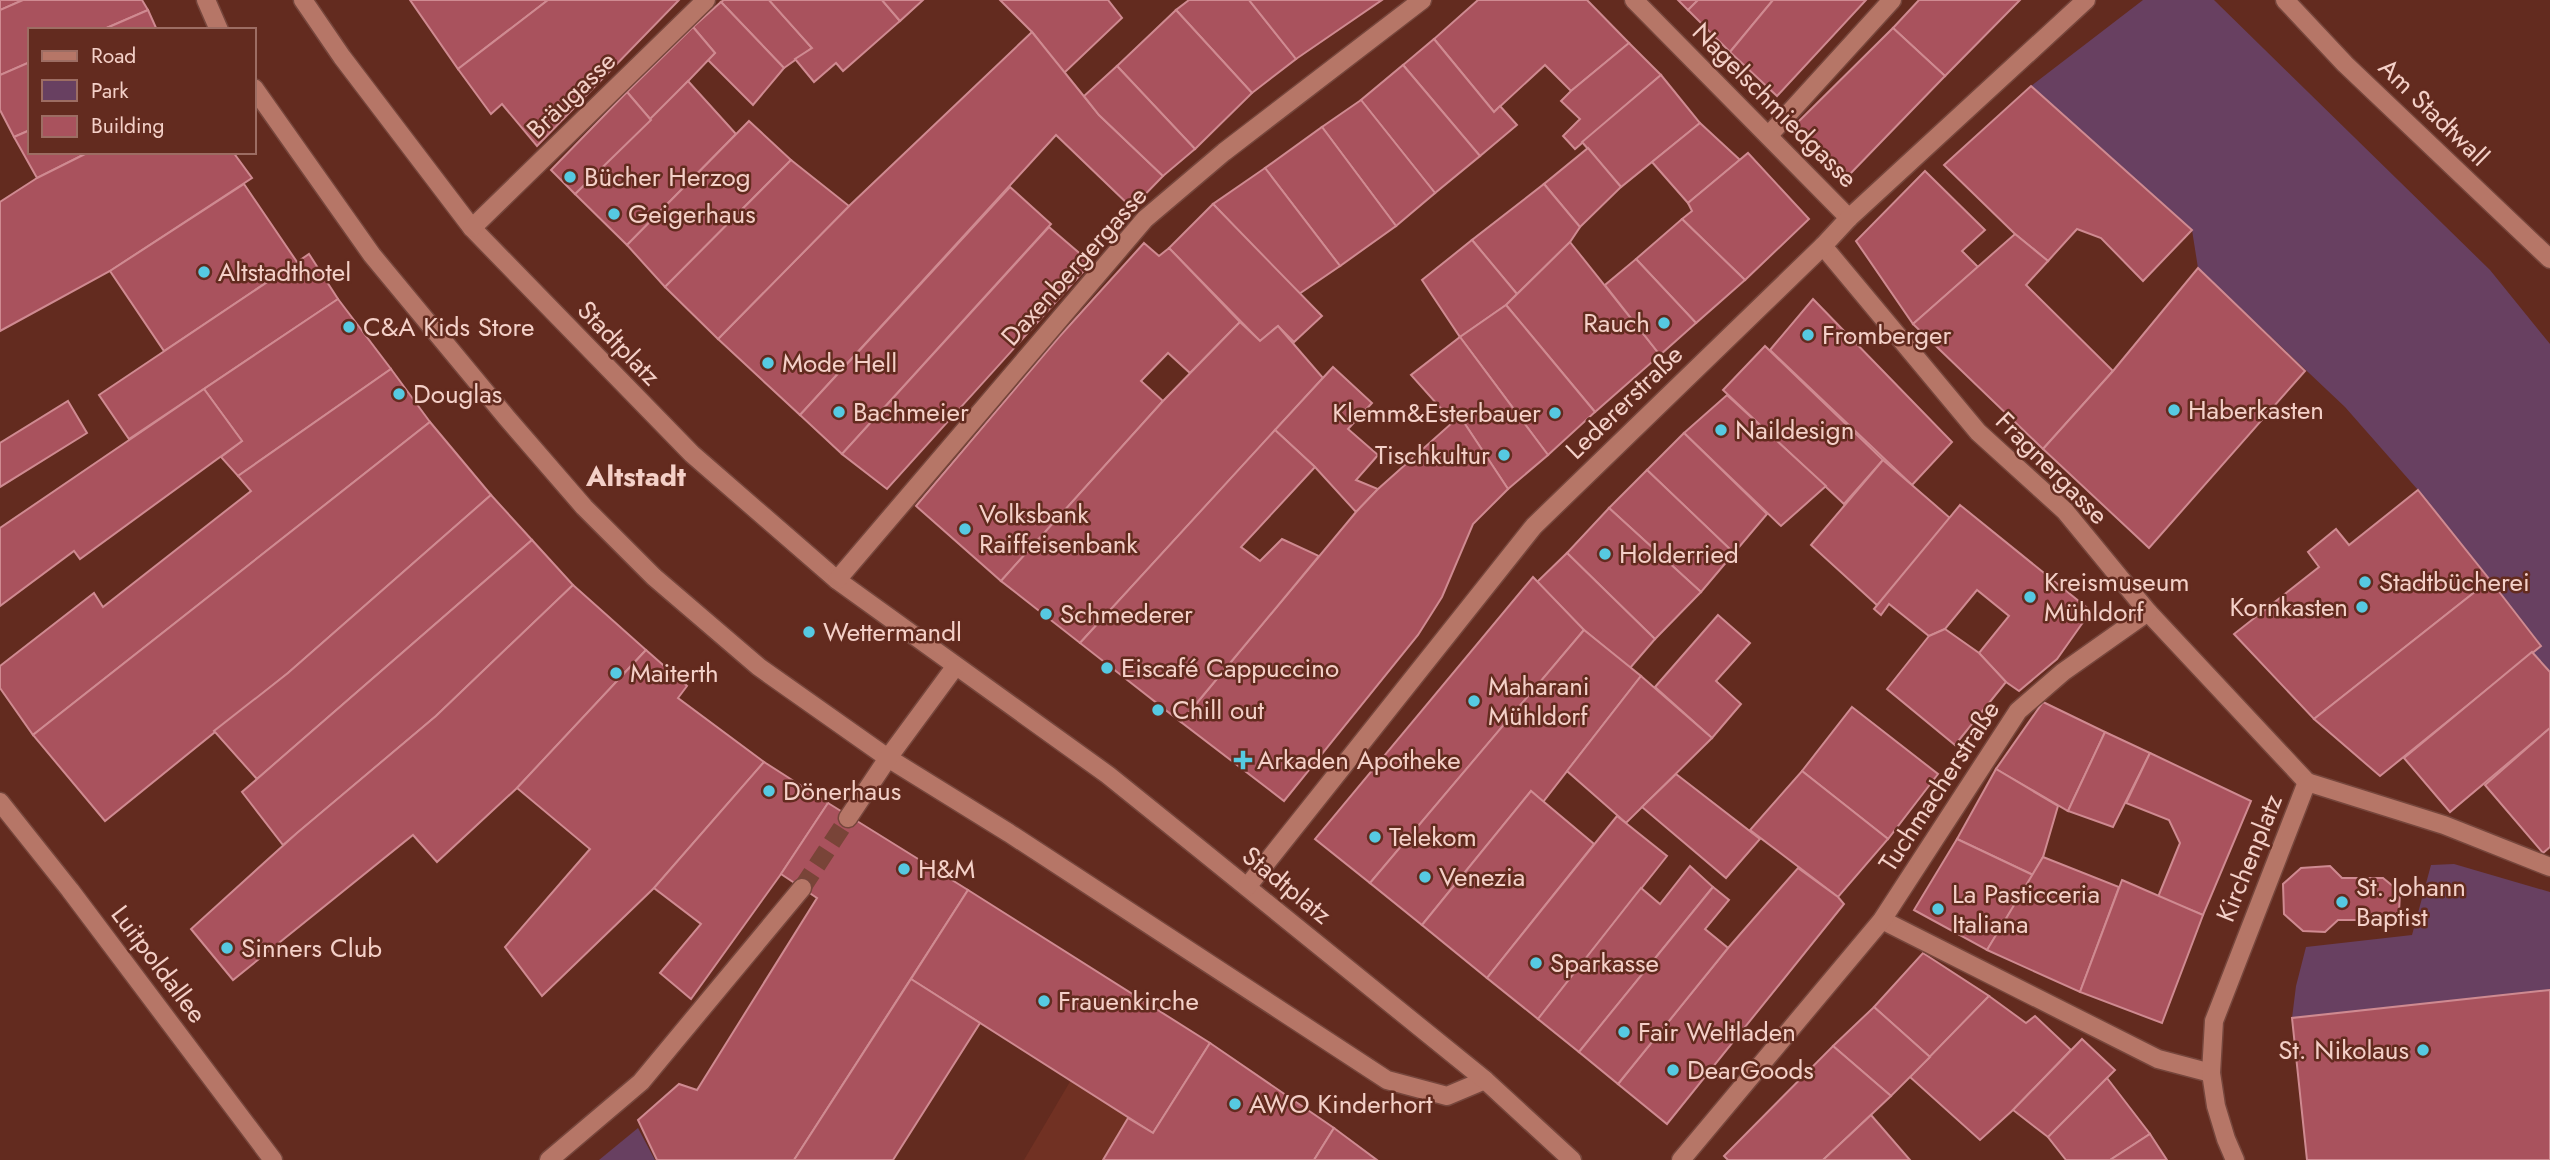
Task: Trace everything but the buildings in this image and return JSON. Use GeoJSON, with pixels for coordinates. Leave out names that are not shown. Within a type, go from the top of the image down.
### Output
{"type":"FeatureCollection","features":[{"type":"Feature","properties":{"kind":"street"},"geometry":{"type":"LineString","coordinates":[[206,0],[218,28]]}},
{"type":"Feature","properties":{"kind":"street","name":"Stadtplatz"},"geometry":{"type":"LineString","coordinates":[[303,0],[342,57],[472,228],[692,454],[837,580],[1108,775],[1485,1080],[1572,1160]]}},
{"type":"Feature","properties":{"kind":"street","name":"Bräugasse"},"geometry":{"type":"LineString","coordinates":[[472,228],[706,0]]}},
{"type":"Feature","properties":{"kind":"street","name":"Daxenbergergasse"},"geometry":{"type":"LineString","coordinates":[[837,580],[1145,219],[1224,152],[1422,0]]}},
{"type":"Feature","properties":{"kind":"street","name":"Nagelschmiedgasse"},"geometry":{"type":"LineString","coordinates":[[1634,0],[1849,218]]}},
{"type":"Feature","properties":{"kind":"street"},"geometry":{"type":"LineString","coordinates":[[1769,135],[1892,0]]}},
{"type":"Feature","properties":{"kind":"street","name":"Ledererstraße"},"geometry":{"type":"LineString","coordinates":[[1247,887],[1534,526],[1849,218],[2086,0]]}},
{"type":"Feature","properties":{"kind":"street","name":"Am Stadtwall"},"geometry":{"type":"LineString","coordinates":[[2285,0],[2345,64],[2550,259]]}},
{"type":"Feature","properties":{"kind":"street"},"geometry":{"type":"LineString","coordinates":[[256,91],[372,255],[584,507],[653,578],[759,667],[888,758],[1009,833],[1387,1080],[1447,1096],[1485,1080]]}},
{"type":"Feature","properties":{"kind":"street","name":"Fragnergasse"},"geometry":{"type":"LineString","coordinates":[[1823,246],[1978,432],[2065,511],[2148,612],[2307,782]]}},
{"type":"Feature","properties":{"kind":"street","name":"Tuchmacherstraße"},"geometry":{"type":"LineString","coordinates":[[1681,1160],[1882,920],[2018,711],[2063,672],[2148,612]]}},
{"type":"Feature","properties":{"kind":"street"},"geometry":{"type":"LineString","coordinates":[[848,818],[955,667]]}},
{"type":"Feature","properties":{"kind":"street","name":"Kirchenplatz"},"geometry":{"type":"LineString","coordinates":[[2235,1160],[2216,1106],[2211,1073],[2214,1021],[2307,782],[2444,825],[2550,867]]}},
{"type":"Feature","properties":{"kind":"street","name":"Luitpoldallee"},"geometry":{"type":"LineString","coordinates":[[0,802],[71,890],[274,1160]]}},
{"type":"Feature","properties":{"kind":"street"},"geometry":{"type":"LineString","coordinates":[[549,1160],[641,1082],[802,888]]}},
{"type":"Feature","properties":{"kind":"street"},"geometry":{"type":"LineString","coordinates":[[1882,920],[2158,1059],[2211,1073]]}},
{"type":"Feature","properties":{"kind":"shaded area"},"geometry":{"type":"Polygon","coordinates":[[[1071,1080],[1314,1160],[1024,1160],[1071,1080]]]}},
{"type":"Feature","properties":{"kind":"green space"},"geometry":{"type":"Polygon","coordinates":[[[2143,0],[2214,0],[2490,270],[2550,344],[2550,672],[2532,652],[2541,645],[2418,490],[2345,407],[2198,268],[2192,230],[2031,86],[2143,0]]]}},
{"type":"Feature","properties":{"kind":"green space"},"geometry":{"type":"Polygon","coordinates":[[[2454,864],[2550,892],[2550,990],[2292,1018],[2296,986],[2306,947],[2412,935],[2431,865],[2454,864]]]}},
{"type":"Feature","properties":{"kind":"green space"},"geometry":{"type":"Polygon","coordinates":[[[638,1128],[655,1160],[599,1160],[638,1128]]]}},
{"type":"Feature","properties":{"kind":"tunnel"},"geometry":{"type":"LineString","coordinates":[[802,888],[848,818]]}},
{"type":"Feature","properties":{"kind":"place","name":"Bücher Herzog"},"geometry":{"type":"Point","coordinates":[570,177]}},
{"type":"Feature","properties":{"kind":"place","name":"Geigerhaus"},"geometry":{"type":"Point","coordinates":[614,214]}},
{"type":"Feature","properties":{"kind":"place","name":"Altstadthotel"},"geometry":{"type":"Point","coordinates":[204,272]}},
{"type":"Feature","properties":{"kind":"place","name":"Rauch"},"geometry":{"type":"Point","coordinates":[1664,323]}},
{"type":"Feature","properties":{"kind":"place","name":"C&A Kids Store"},"geometry":{"type":"Point","coordinates":[349,327]}},
{"type":"Feature","properties":{"kind":"place","name":"Fromberger"},"geometry":{"type":"Point","coordinates":[1808,335]}},
{"type":"Feature","properties":{"kind":"place","name":"Mode Hell"},"geometry":{"type":"Point","coordinates":[768,363]}},
{"type":"Feature","properties":{"kind":"place","name":"Douglas"},"geometry":{"type":"Point","coordinates":[399,394]}},
{"type":"Feature","properties":{"kind":"place","name":"Haberkasten"},"geometry":{"type":"Point","coordinates":[2174,410]}},
{"type":"Feature","properties":{"kind":"place","name":"Bachmeier"},"geometry":{"type":"Point","coordinates":[839,412]}},
{"type":"Feature","properties":{"kind":"place","name":"Klemm&Esterbauer"},"geometry":{"type":"Point","coordinates":[1555,413]}},
{"type":"Feature","properties":{"kind":"place","name":"Naildesign"},"geometry":{"type":"Point","coordinates":[1721,430]}},
{"type":"Feature","properties":{"kind":"place","name":"Tischkultur"},"geometry":{"type":"Point","coordinates":[1504,455]}},
{"type":"Feature","properties":{"kind":"place","name":"Volksbank Raiffeisenbank"},"geometry":{"type":"Point","coordinates":[965,529]}},
{"type":"Feature","properties":{"kind":"place","name":"Holderried"},"geometry":{"type":"Point","coordinates":[1605,554]}},
{"type":"Feature","properties":{"kind":"place","name":"Stadtbücherei"},"geometry":{"type":"Point","coordinates":[2365,582]}},
{"type":"Feature","properties":{"kind":"place","name":"Kreismuseum Mühldorf"},"geometry":{"type":"Point","coordinates":[2030,597]}},
{"type":"Feature","properties":{"kind":"place","name":"Kornkasten"},"geometry":{"type":"Point","coordinates":[2362,607]}},
{"type":"Feature","properties":{"kind":"place","name":"Schmederer"},"geometry":{"type":"Point","coordinates":[1046,614]}},
{"type":"Feature","properties":{"kind":"place","name":"Wettermandl"},"geometry":{"type":"Point","coordinates":[809,632]}},
{"type":"Feature","properties":{"kind":"place","name":"Eiscafé Cappuccino"},"geometry":{"type":"Point","coordinates":[1107,668]}},
{"type":"Feature","properties":{"kind":"place","name":"Maiterth"},"geometry":{"type":"Point","coordinates":[616,673]}},
{"type":"Feature","properties":{"kind":"place","name":"Maharani Mühldorf"},"geometry":{"type":"Point","coordinates":[1474,701]}},
{"type":"Feature","properties":{"kind":"place","name":"Chill out"},"geometry":{"type":"Point","coordinates":[1158,710]}},
{"type":"Feature","properties":{"kind":"place","name":"Arkaden Apotheke"},"geometry":{"type":"Point","coordinates":[1243,760]}},
{"type":"Feature","properties":{"kind":"place","name":"Dönerhaus"},"geometry":{"type":"Point","coordinates":[769,791]}},
{"type":"Feature","properties":{"kind":"place","name":"Telekom"},"geometry":{"type":"Point","coordinates":[1375,837]}},
{"type":"Feature","properties":{"kind":"place","name":"H&M"},"geometry":{"type":"Point","coordinates":[904,869]}},
{"type":"Feature","properties":{"kind":"place","name":"Venezia"},"geometry":{"type":"Point","coordinates":[1425,877]}},
{"type":"Feature","properties":{"kind":"place","name":"St. Johann Baptist"},"geometry":{"type":"Point","coordinates":[2342,902]}},
{"type":"Feature","properties":{"kind":"place","name":"La Pasticceria Italiana"},"geometry":{"type":"Point","coordinates":[1938,909]}},
{"type":"Feature","properties":{"kind":"place","name":"Sinners Club"},"geometry":{"type":"Point","coordinates":[227,948]}},
{"type":"Feature","properties":{"kind":"place","name":"Sparkasse"},"geometry":{"type":"Point","coordinates":[1536,963]}},
{"type":"Feature","properties":{"kind":"place","name":"Frauenkirche"},"geometry":{"type":"Point","coordinates":[1044,1001]}},
{"type":"Feature","properties":{"kind":"place","name":"Fair Weltladen"},"geometry":{"type":"Point","coordinates":[1624,1032]}},
{"type":"Feature","properties":{"kind":"place","name":"St. Nikolaus"},"geometry":{"type":"Point","coordinates":[2423,1050]}},
{"type":"Feature","properties":{"kind":"place","name":"DearGoods"},"geometry":{"type":"Point","coordinates":[1673,1070]}},
{"type":"Feature","properties":{"kind":"place","name":"AWO Kinderhort"},"geometry":{"type":"Point","coordinates":[1235,1104]}},
{"type":"Feature","properties":{"kind":"district","name":"Altstadt"},"geometry":{"type":"Point","coordinates":[636,476]}}]}
